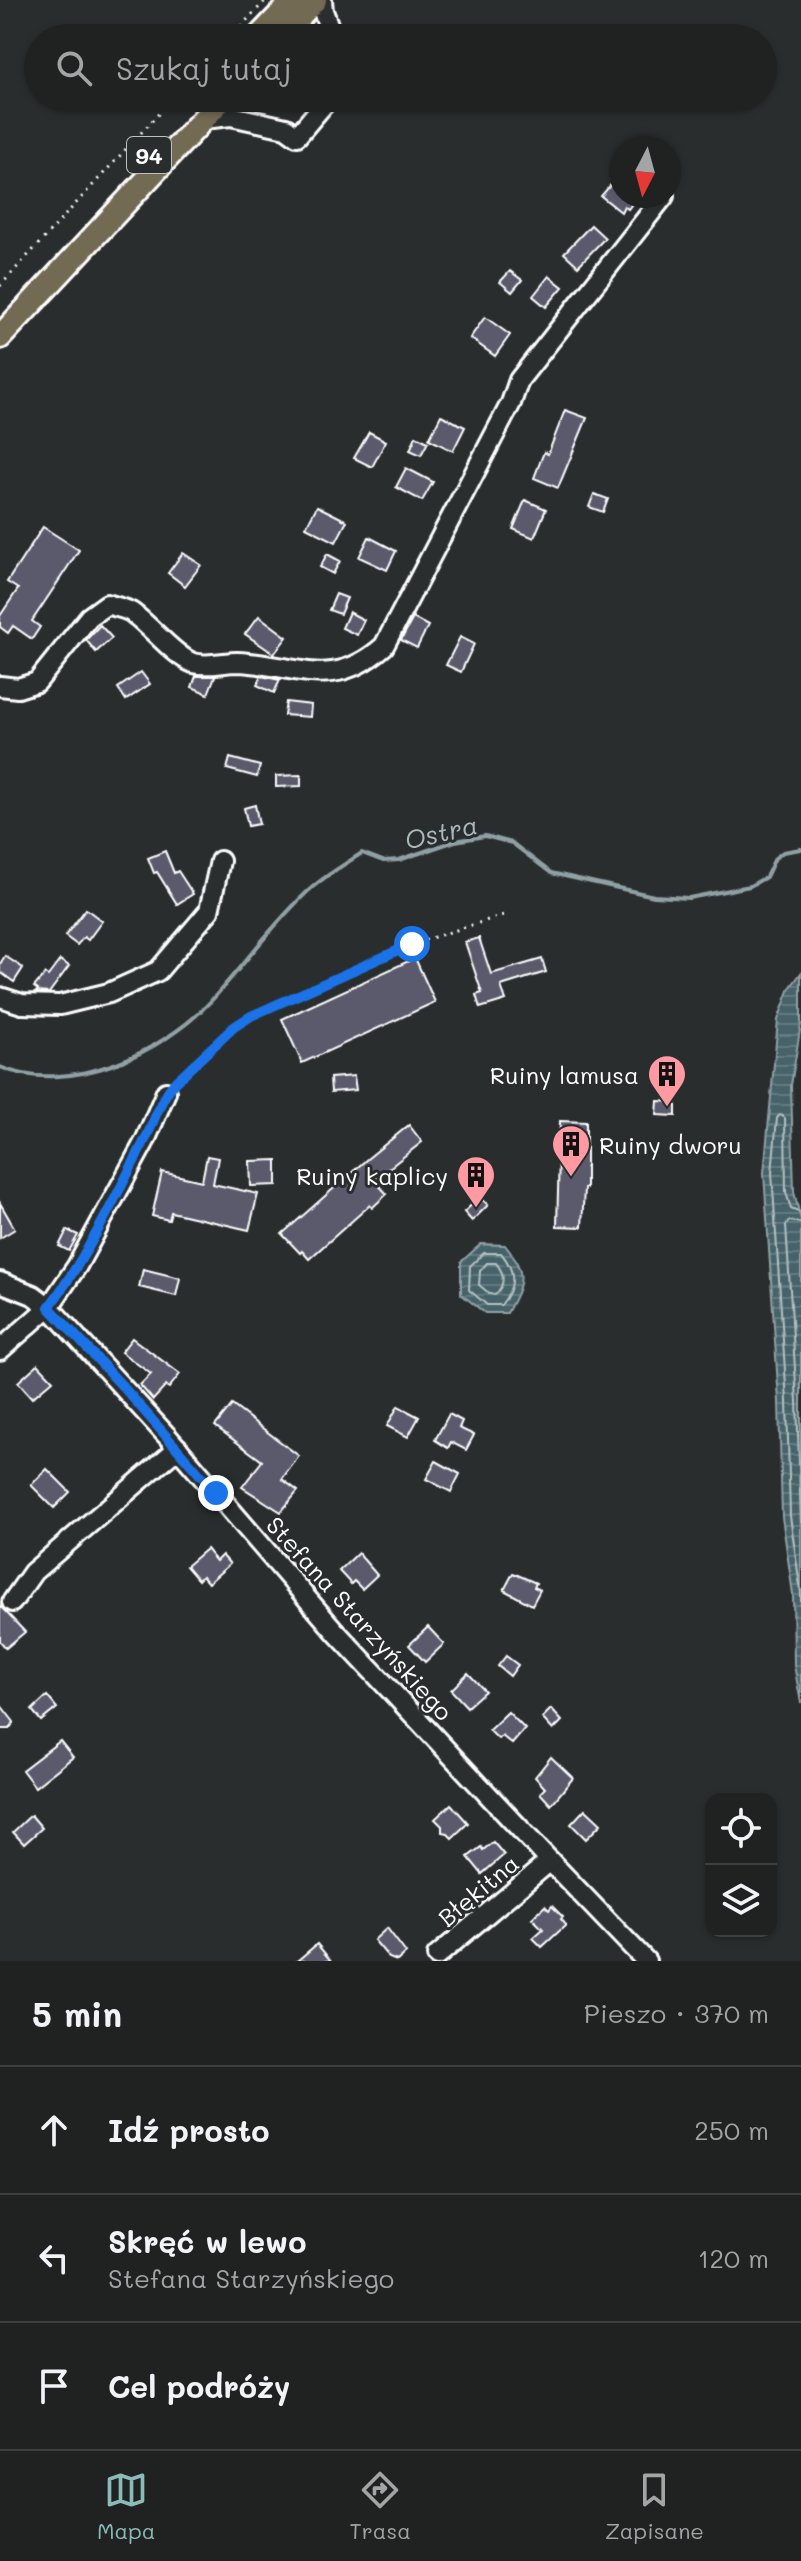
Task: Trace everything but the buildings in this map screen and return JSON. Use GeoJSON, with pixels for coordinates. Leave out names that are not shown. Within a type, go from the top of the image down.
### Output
{"type":"FeatureCollection","features":[{"type":"Feature","properties":{"kind":"main road"},"geometry":{"type":"LineString","coordinates":[[271,24],[294,0]]}},
{"type":"Feature","properties":{"kind":"main road"},"geometry":{"type":"LineString","coordinates":[[292,24],[315,0]]}},
{"type":"Feature","properties":{"kind":"main road","name":"94"},"geometry":{"type":"LineString","coordinates":[[0,315],[200,112]]}},
{"type":"Feature","properties":{"kind":"main road","name":"94"},"geometry":{"type":"LineString","coordinates":[[0,337],[200,112]]}},
{"type":"Feature","properties":{"kind":"street"},"geometry":{"type":"LineString","coordinates":[[322,0],[328,24]]}},
{"type":"Feature","properties":{"kind":"street"},"geometry":{"type":"LineString","coordinates":[[215,112],[286,128],[297,136],[317,112]]}},
{"type":"Feature","properties":{"kind":"street"},"geometry":{"type":"LineString","coordinates":[[0,686],[18,688],[37,682],[89,617],[107,604],[130,612],[191,662],[207,665],[237,662],[304,672],[339,672],[366,662],[384,646],[511,403],[519,380],[655,208]]}},
{"type":"Feature","properties":{"kind":"street"},"geometry":{"type":"LineString","coordinates":[[0,997],[22,1004],[60,1005],[109,993],[158,971],[209,911],[220,861]]}},
{"type":"Feature","properties":{"kind":"street"},"geometry":{"type":"LineString","coordinates":[[0,1350],[49,1307],[77,1266],[145,1141],[166,1092]]}},
{"type":"Feature","properties":{"kind":"street","name":"Stefana Starzyńskiego"},"geometry":{"type":"LineString","coordinates":[[0,1282],[33,1295],[49,1307],[178,1448],[335,1631],[646,1961]]}},
{"type":"Feature","properties":{"kind":"street"},"geometry":{"type":"LineString","coordinates":[[12,1602],[33,1572],[178,1448]]}},
{"type":"Feature","properties":{"kind":"street","name":"Błękitna"},"geometry":{"type":"LineString","coordinates":[[437,1956],[550,1861]]}},
{"type":"Feature","properties":{"kind":"path"},"geometry":{"type":"LineString","coordinates":[[243,24],[266,0]]}},
{"type":"Feature","properties":{"kind":"path"},"geometry":{"type":"LineString","coordinates":[[0,286],[48,230],[160,112]]}},
{"type":"Feature","properties":{"kind":"path"},"geometry":{"type":"LineString","coordinates":[[166,1092],[234,1027],[251,1016],[412,944],[507,914]]}},
{"type":"Feature","properties":{"kind":"water"},"geometry":{"type":"Polygon","coordinates":[[[801,973],[801,1024],[791,1085],[794,1192],[801,1220],[801,1703],[794,1665],[793,1594],[782,1517],[779,1402],[764,1173],[778,1020],[790,988],[801,973]]]}},
{"type":"Feature","properties":{"kind":"water"},"geometry":{"type":"Polygon","coordinates":[[[481,1244],[505,1245],[517,1263],[520,1285],[507,1313],[485,1313],[461,1294],[461,1262],[481,1244]]]}},
{"type":"Feature","properties":{"kind":"waterway","name":"Ostra"},"geometry":{"type":"LineString","coordinates":[[0,1067],[27,1075],[84,1073],[141,1053],[167,1038],[210,1002],[303,896],[362,853],[383,861],[399,860],[455,841],[485,836],[512,843],[551,873],[654,896],[689,898],[750,886],[766,877],[775,858],[783,852],[801,849]]}},
{"type":"Feature","properties":{"kind":"place","name":"Ruiny lamusa"},"geometry":{"type":"Point","coordinates":[667,1108]}},
{"type":"Feature","properties":{"kind":"place","name":"Ruiny dworu"},"geometry":{"type":"Point","coordinates":[571,1178]}},
{"type":"Feature","properties":{"kind":"place","name":"Ruiny kaplicy"},"geometry":{"type":"Point","coordinates":[476,1209]}},
{"type":"Feature","properties":{"kind":"route"},"geometry":{"type":"LineString","coordinates":[[216,1493],[49,1307],[77,1266],[145,1141],[166,1092],[175,1082],[234,1027],[251,1016],[412,944]]}}]}
